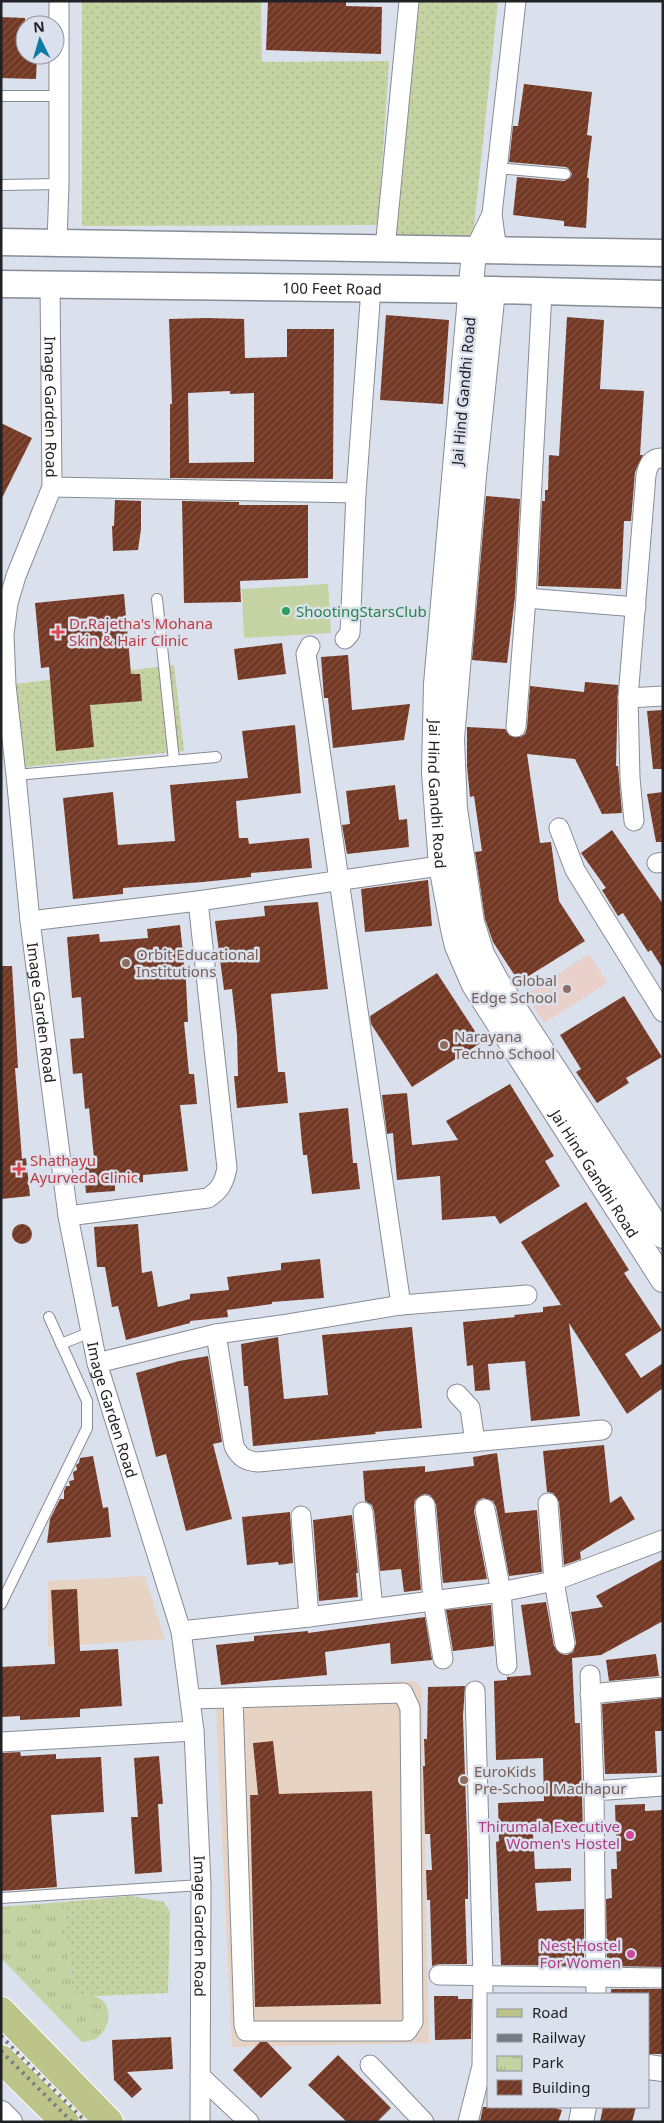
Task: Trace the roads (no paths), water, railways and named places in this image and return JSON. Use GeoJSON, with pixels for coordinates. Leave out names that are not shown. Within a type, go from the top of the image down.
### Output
{"type":"FeatureCollection","features":[{"type":"Feature","properties":{"kind":"main road"},"geometry":{"type":"LineString","coordinates":[[1,242],[663,253]]}},
{"type":"Feature","properties":{"kind":"main road"},"geometry":{"type":"LineString","coordinates":[[246,288],[247,246]]}},
{"type":"Feature","properties":{"kind":"main road","name":"100 Feet Road"},"geometry":{"type":"LineString","coordinates":[[1,284],[663,294]]}},
{"type":"Feature","properties":{"kind":"main road"},"geometry":{"type":"LineString","coordinates":[[1,2011],[109,2122]]}},
{"type":"Feature","properties":{"kind":"main road"},"geometry":{"type":"LineString","coordinates":[[2,2062],[65,2122]]}},
{"type":"Feature","properties":{"kind":"street"},"geometry":{"type":"LineString","coordinates":[[58,242],[60,184],[59,1]]}},
{"type":"Feature","properties":{"kind":"street"},"geometry":{"type":"LineString","coordinates":[[386,249],[409,1]]}},
{"type":"Feature","properties":{"kind":"street"},"geometry":{"type":"LineString","coordinates":[[486,251],[492,214],[516,1]]}},
{"type":"Feature","properties":{"kind":"street","name":"Jai Hind Gandhi Road"},"geometry":{"type":"LineString","coordinates":[[486,251],[474,476],[452,739],[455,809],[452,864],[457,946],[474,985],[663,1280]]}},
{"type":"Feature","properties":{"kind":"street","name":"Image Garden Road"},"geometry":{"type":"LineString","coordinates":[[50,285],[52,487],[16,576],[8,603],[4,634],[6,685],[30,921],[68,1216],[97,1363],[181,1631],[194,1731],[201,1884],[200,2122]]}},
{"type":"Feature","properties":{"kind":"street"},"geometry":{"type":"LineString","coordinates":[[345,640],[350,632],[356,493],[371,289]]}},
{"type":"Feature","properties":{"kind":"street"},"geometry":{"type":"LineString","coordinates":[[516,727],[526,598],[542,291]]}},
{"type":"Feature","properties":{"kind":"street"},"geometry":{"type":"LineString","coordinates":[[634,821],[630,778],[628,698],[646,475],[649,463],[658,457],[663,458]]}},
{"type":"Feature","properties":{"kind":"street"},"geometry":{"type":"LineString","coordinates":[[52,487],[356,493]]}},
{"type":"Feature","properties":{"kind":"street"},"geometry":{"type":"LineString","coordinates":[[526,598],[636,607]]}},
{"type":"Feature","properties":{"kind":"street"},"geometry":{"type":"LineString","coordinates":[[310,646],[306,654],[400,1305]]}},
{"type":"Feature","properties":{"kind":"street"},"geometry":{"type":"LineString","coordinates":[[628,698],[663,696]]}},
{"type":"Feature","properties":{"kind":"street"},"geometry":{"type":"LineString","coordinates":[[559,828],[575,870],[663,1012]]}},
{"type":"Feature","properties":{"kind":"street"},"geometry":{"type":"LineString","coordinates":[[30,921],[198,901],[452,864]]}},
{"type":"Feature","properties":{"kind":"street","name":"Jai Hind Gandhi Road"},"geometry":{"type":"LineString","coordinates":[[452,864],[482,954],[496,980],[663,1236]]}},
{"type":"Feature","properties":{"kind":"street"},"geometry":{"type":"LineString","coordinates":[[68,1216],[208,1198],[217,1192],[225,1182],[227,1168],[198,901]]}},
{"type":"Feature","properties":{"kind":"street"},"geometry":{"type":"LineString","coordinates":[[97,1363],[216,1334],[400,1305],[527,1294]]}},
{"type":"Feature","properties":{"kind":"street"},"geometry":{"type":"LineString","coordinates":[[216,1334],[234,1446],[239,1456],[248,1461],[258,1462],[602,1430]]}},
{"type":"Feature","properties":{"kind":"street"},"geometry":{"type":"LineString","coordinates":[[458,1394],[470,1408],[475,1442]]}},
{"type":"Feature","properties":{"kind":"street"},"geometry":{"type":"LineString","coordinates":[[548,1503],[554,1581],[565,1644]]}},
{"type":"Feature","properties":{"kind":"street"},"geometry":{"type":"LineString","coordinates":[[425,1505],[433,1600],[443,1659]]}},
{"type":"Feature","properties":{"kind":"street"},"geometry":{"type":"LineString","coordinates":[[485,1509],[501,1592],[508,1664]]}},
{"type":"Feature","properties":{"kind":"street"},"geometry":{"type":"LineString","coordinates":[[363,1512],[373,1608]]}},
{"type":"Feature","properties":{"kind":"street"},"geometry":{"type":"LineString","coordinates":[[301,1516],[310,1617]]}},
{"type":"Feature","properties":{"kind":"street"},"geometry":{"type":"LineString","coordinates":[[181,1631],[310,1617],[501,1592],[554,1581],[663,1540]]}},
{"type":"Feature","properties":{"kind":"street"},"geometry":{"type":"LineString","coordinates":[[596,1985],[594,1791],[590,1684],[663,1687]]}},
{"type":"Feature","properties":{"kind":"street"},"geometry":{"type":"LineString","coordinates":[[468,2122],[482,2066],[482,1976],[475,1691]]}},
{"type":"Feature","properties":{"kind":"street"},"geometry":{"type":"LineString","coordinates":[[190,1699],[403,1694],[410,1708],[413,2022],[407,2031],[246,2031],[244,2024],[233,1698]]}},
{"type":"Feature","properties":{"kind":"street"},"geometry":{"type":"LineString","coordinates":[[1,1742],[194,1731]]}},
{"type":"Feature","properties":{"kind":"street"},"geometry":{"type":"LineString","coordinates":[[594,1791],[663,1786]]}},
{"type":"Feature","properties":{"kind":"street"},"geometry":{"type":"LineString","coordinates":[[438,1975],[482,1976],[596,1985],[663,1978]]}},
{"type":"Feature","properties":{"kind":"street"},"geometry":{"type":"LineString","coordinates":[[370,2065],[424,2122]]}},
{"type":"Feature","properties":{"kind":"street"},"geometry":{"type":"LineString","coordinates":[[649,2068],[663,2069]]}},
{"type":"Feature","properties":{"kind":"street"},"geometry":{"type":"LineString","coordinates":[[200,2076],[249,2122]]}},
{"type":"Feature","properties":{"kind":"street"},"geometry":{"type":"LineString","coordinates":[[581,2122],[584,2108]]}},
{"type":"Feature","properties":{"kind":"street"},"geometry":{"type":"LineString","coordinates":[[1,2113],[10,2122]]}},
{"type":"Feature","properties":{"kind":"lane"},"geometry":{"type":"LineString","coordinates":[[1,96],[60,96]]}},
{"type":"Feature","properties":{"kind":"lane"},"geometry":{"type":"LineString","coordinates":[[497,168],[565,174]]}},
{"type":"Feature","properties":{"kind":"lane"},"geometry":{"type":"LineString","coordinates":[[1,184],[60,184]]}},
{"type":"Feature","properties":{"kind":"lane"},"geometry":{"type":"LineString","coordinates":[[157,599],[174,760]]}},
{"type":"Feature","properties":{"kind":"lane"},"geometry":{"type":"LineString","coordinates":[[16,776],[216,756]]}},
{"type":"Feature","properties":{"kind":"lane"},"geometry":{"type":"LineString","coordinates":[[1,1604],[87,1428],[87,1401],[49,1317]]}},
{"type":"Feature","properties":{"kind":"lane"},"geometry":{"type":"LineString","coordinates":[[61,1344],[91,1332]]}},
{"type":"Feature","properties":{"kind":"lane"},"geometry":{"type":"LineString","coordinates":[[1,1898],[201,1884]]}},
{"type":"Feature","properties":{"kind":"railway"},"geometry":{"type":"LineString","coordinates":[[1,2036],[86,2122]]}},
{"type":"Feature","properties":{"kind":"railway"},"geometry":{"type":"LineString","coordinates":[[1,2051],[72,2122]]}},
{"type":"Feature","properties":{"kind":"place","name":"ShootingStarsClub"},"geometry":{"type":"Point","coordinates":[286,611]}},
{"type":"Feature","properties":{"kind":"place","name":"Dr.Rajetha's Mohana Skin & Hair Clinic"},"geometry":{"type":"Point","coordinates":[58,632]}},
{"type":"Feature","properties":{"kind":"place","name":"Orbit Educational Institutions"},"geometry":{"type":"Point","coordinates":[126,963]}},
{"type":"Feature","properties":{"kind":"place","name":"Global Edge School"},"geometry":{"type":"Point","coordinates":[567,989]}},
{"type":"Feature","properties":{"kind":"place","name":"Narayana Techno School"},"geometry":{"type":"Point","coordinates":[444,1045]}},
{"type":"Feature","properties":{"kind":"place","name":"Shathayu Ayurveda Clinic"},"geometry":{"type":"Point","coordinates":[19,1169]}},
{"type":"Feature","properties":{"kind":"place","name":"EuroKids Pre-School Madhapur"},"geometry":{"type":"Point","coordinates":[464,1780]}},
{"type":"Feature","properties":{"kind":"place","name":"Thirumala Executive Women's Hostel"},"geometry":{"type":"Point","coordinates":[630,1835]}},
{"type":"Feature","properties":{"kind":"place","name":"Nest Hostel For Women"},"geometry":{"type":"Point","coordinates":[631,1954]}}]}
